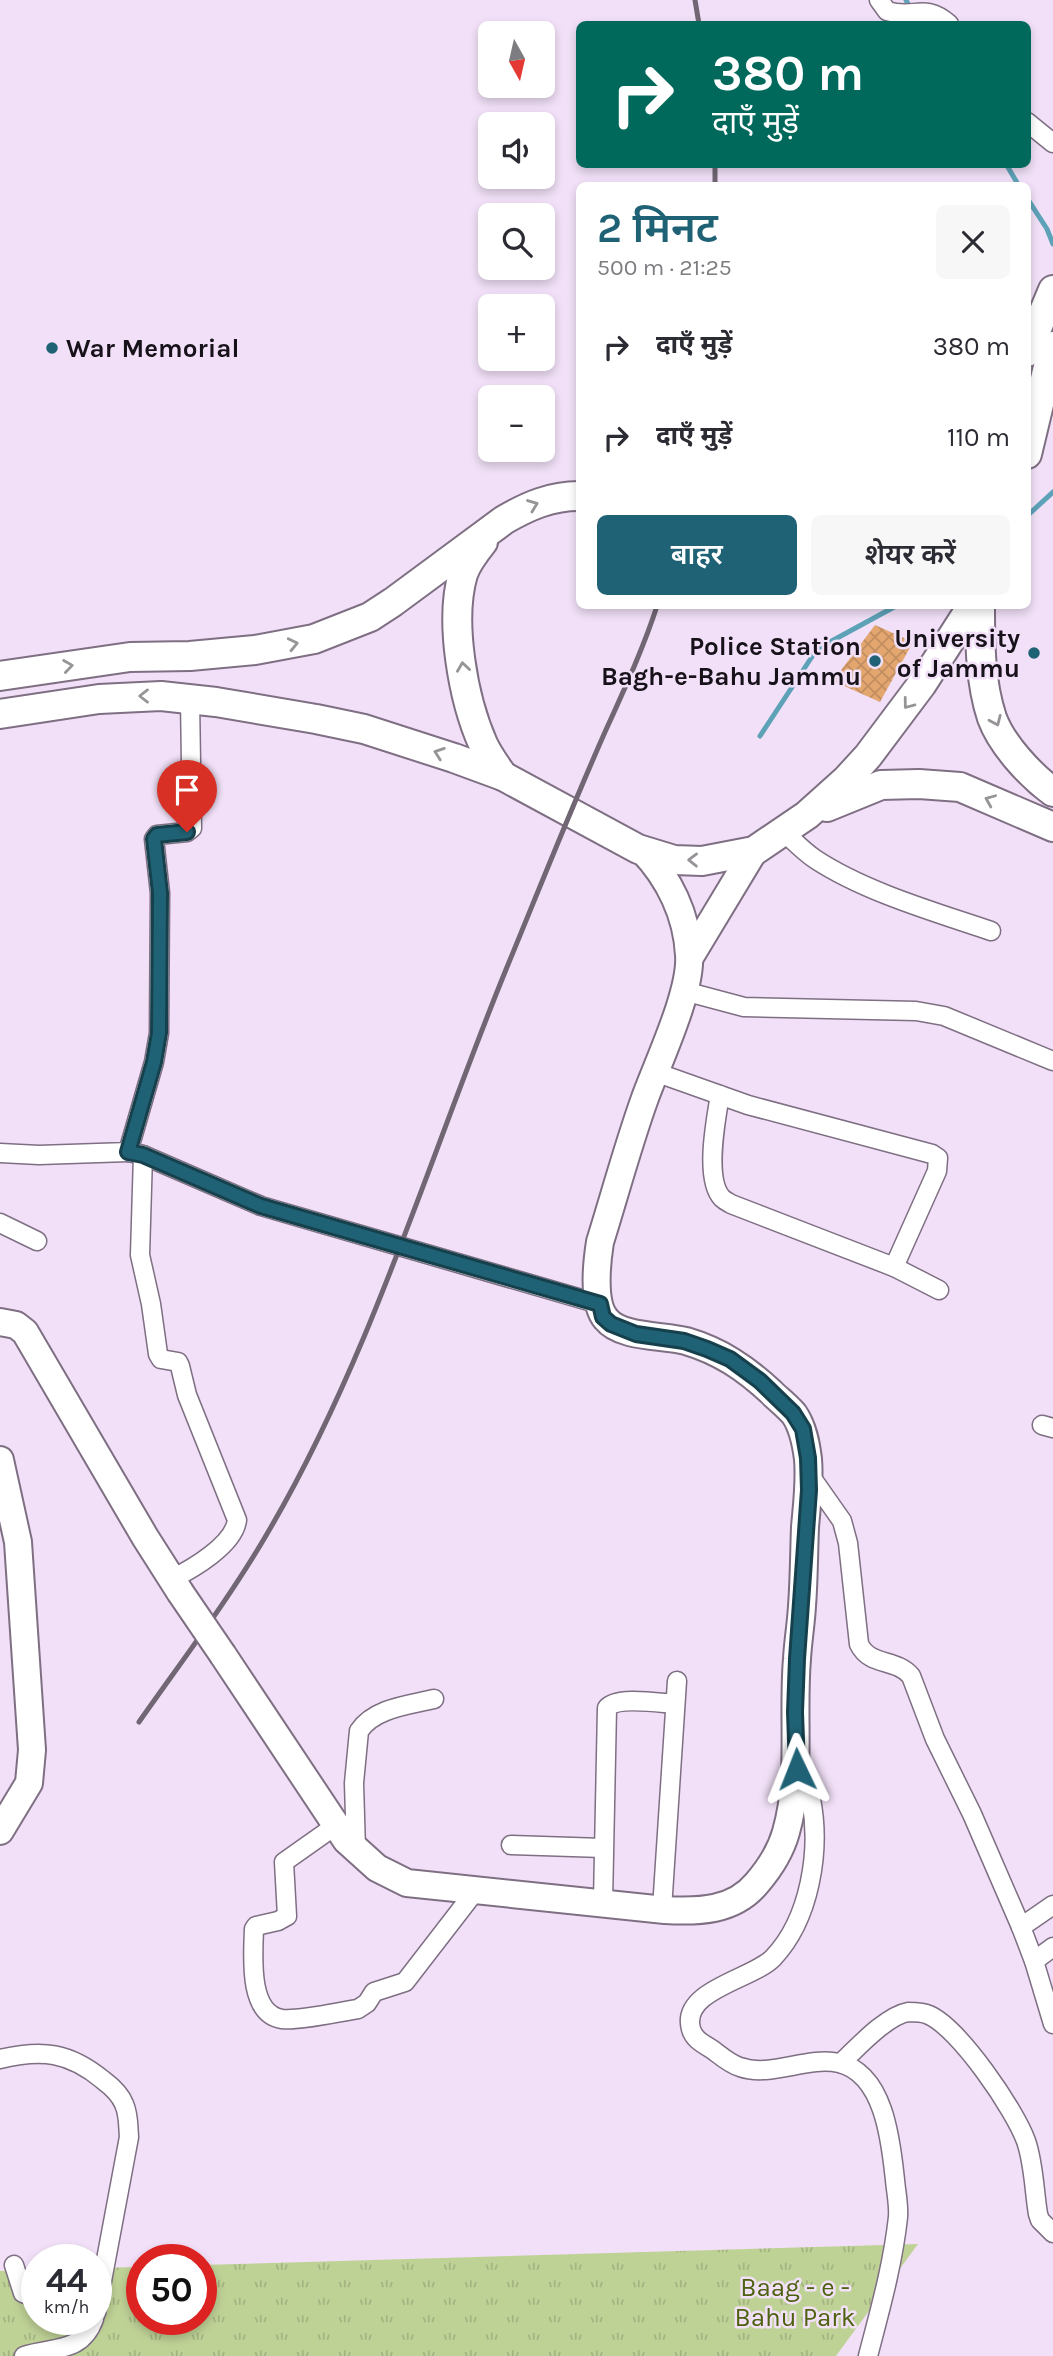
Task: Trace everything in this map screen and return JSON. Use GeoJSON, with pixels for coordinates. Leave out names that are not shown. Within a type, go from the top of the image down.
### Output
{"type":"FeatureCollection","features":[{"type":"Feature","properties":{"kind":"main road"},"geometry":{"type":"LineString","coordinates":[[1031,423],[1041,346],[1053,290]]}},
{"type":"Feature","properties":{"kind":"main road"},"geometry":{"type":"LineString","coordinates":[[0,676],[130,657],[190,656],[255,650],[314,639],[370,617],[504,520],[524,509],[550,499],[576,496]]}},
{"type":"Feature","properties":{"kind":"main road"},"geometry":{"type":"LineString","coordinates":[[493,530],[472,555],[464,572],[457,607],[457,626],[465,683],[476,722],[483,744],[503,776]]}},
{"type":"Feature","properties":{"kind":"main road"},"geometry":{"type":"LineString","coordinates":[[0,1322],[16,1325],[25,1332],[117,1491],[176,1586],[335,1826],[356,1850],[396,1879],[407,1883],[662,1909],[697,1910],[722,1906],[739,1899],[757,1884],[775,1858],[786,1833],[797,1769],[795,1712],[808,1474],[803,1429],[793,1413],[760,1381],[730,1359],[674,1339],[636,1334],[611,1324],[603,1317],[600,1304],[597,1258],[655,1072],[684,991],[690,957],[754,851],[807,815],[868,756],[922,684],[970,609]]}},
{"type":"Feature","properties":{"kind":"main road"},"geometry":{"type":"LineString","coordinates":[[979,609],[981,659],[993,719],[1014,754],[1038,781],[1053,792]]}},
{"type":"Feature","properties":{"kind":"main road"},"geometry":{"type":"LineString","coordinates":[[0,714],[99,699],[151,696],[190,699],[316,719],[364,729],[503,776],[642,850],[674,860],[702,861],[754,851]]}},
{"type":"Feature","properties":{"kind":"main road"},"geometry":{"type":"LineString","coordinates":[[807,815],[881,785],[919,785],[960,787],[1053,827]]}},
{"type":"Feature","properties":{"kind":"main road"},"geometry":{"type":"LineString","coordinates":[[642,850],[662,872],[679,906],[690,957]]}},
{"type":"Feature","properties":{"kind":"main road"},"geometry":{"type":"LineString","coordinates":[[0,1460],[18,1542],[32,1750],[29,1783],[0,1831]]}},
{"type":"Feature","properties":{"kind":"street"},"geometry":{"type":"LineString","coordinates":[[879,0],[887,11],[905,15],[926,11],[946,21]]}},
{"type":"Feature","properties":{"kind":"street"},"geometry":{"type":"LineString","coordinates":[[1031,125],[1053,144]]}},
{"type":"Feature","properties":{"kind":"street"},"geometry":{"type":"LineString","coordinates":[[176,1586],[232,1535],[237,1520],[187,1395],[180,1366],[178,1362],[161,1359],[158,1354],[140,1255],[136,1154],[159,1033],[160,893],[154,839],[157,835],[187,832],[192,828],[190,699]]}},
{"type":"Feature","properties":{"kind":"street"},"geometry":{"type":"LineString","coordinates":[[782,831],[807,853],[829,867],[920,908],[991,931]]}},
{"type":"Feature","properties":{"kind":"street"},"geometry":{"type":"LineString","coordinates":[[684,991],[744,1007],[916,1011],[934,1014],[989,1032],[1053,1061]]}},
{"type":"Feature","properties":{"kind":"street"},"geometry":{"type":"LineString","coordinates":[[655,1072],[748,1105],[932,1154],[938,1158],[937,1171],[894,1266]]}},
{"type":"Feature","properties":{"kind":"street"},"geometry":{"type":"LineString","coordinates":[[720,1095],[713,1135],[713,1160],[717,1188],[722,1198],[731,1204],[894,1266],[939,1290]]}},
{"type":"Feature","properties":{"kind":"street"},"geometry":{"type":"LineString","coordinates":[[0,1153],[136,1154],[261,1206],[600,1304]]}},
{"type":"Feature","properties":{"kind":"street"},"geometry":{"type":"LineString","coordinates":[[0,1223],[37,1241]]}},
{"type":"Feature","properties":{"kind":"street"},"geometry":{"type":"LineString","coordinates":[[808,1474],[842,1521],[848,1543],[859,1644],[863,1652],[885,1663],[904,1668],[911,1676],[935,1739],[972,1814],[1021,1927],[1053,2024]]}},
{"type":"Feature","properties":{"kind":"street"},"geometry":{"type":"LineString","coordinates":[[662,1909],[677,1681]]}},
{"type":"Feature","properties":{"kind":"street"},"geometry":{"type":"LineString","coordinates":[[356,1850],[355,1783],[359,1731],[375,1716],[397,1707],[434,1699]]}},
{"type":"Feature","properties":{"kind":"street"},"geometry":{"type":"LineString","coordinates":[[603,1902],[607,1708],[613,1702],[675,1704]]}},
{"type":"Feature","properties":{"kind":"street"},"geometry":{"type":"LineString","coordinates":[[797,1769],[811,1797],[816,1847],[807,1898],[788,1937],[772,1959],[754,1972],[704,1996],[695,2005],[690,2017],[691,2028],[696,2039],[737,2066],[752,2070],[819,2062],[841,2063],[863,2076],[875,2092],[891,2146],[898,2213],[890,2271],[868,2356]]}},
{"type":"Feature","properties":{"kind":"street"},"geometry":{"type":"LineString","coordinates":[[335,1826],[284,1862],[286,1916],[254,1929],[258,2000],[271,2015],[284,2019],[358,2009],[367,2003],[374,1992],[405,1982],[476,1890]]}},
{"type":"Feature","properties":{"kind":"street"},"geometry":{"type":"LineString","coordinates":[[510,1845],[603,1848]]}},
{"type":"Feature","properties":{"kind":"street"},"geometry":{"type":"LineString","coordinates":[[1021,1927],[1053,1905]]}},
{"type":"Feature","properties":{"kind":"street"},"geometry":{"type":"LineString","coordinates":[[1034,1961],[1053,1947]]}},
{"type":"Feature","properties":{"kind":"street"},"geometry":{"type":"LineString","coordinates":[[841,2063],[890,2020],[901,2014],[927,2013],[938,2020],[964,2046],[1016,2119],[1030,2154],[1038,2214],[1040,2220],[1053,2233]]}},
{"type":"Feature","properties":{"kind":"street"},"geometry":{"type":"LineString","coordinates":[[0,2059],[34,2053],[51,2053],[70,2058],[94,2072],[113,2088],[124,2103],[129,2137],[109,2244]]}},
{"type":"Feature","properties":{"kind":"street"},"geometry":{"type":"LineString","coordinates":[[14,2265],[21,2287]]}},
{"type":"Feature","properties":{"kind":"street"},"geometry":{"type":"LineString","coordinates":[[24,2356],[77,2344],[86,2335]]}},
{"type":"Feature","properties":{"kind":"green space","name":"Baag - e - Bahu Park"},"geometry":{"type":"Polygon","coordinates":[[[918,2244],[836,2356],[0,2356],[0,2271],[21,2270],[21,2335],[112,2335],[112,2268],[126,2267],[126,2335],[217,2335],[217,2265],[918,2244]]]}},
{"type":"Feature","properties":{"kind":"building","name":"Police Station Bagh-e-Bahu Jammu"},"geometry":{"type":"Polygon","coordinates":[[[875,625],[913,642],[880,702],[833,681],[875,625]]]}},
{"type":"Feature","properties":{"kind":"waterway"},"geometry":{"type":"LineString","coordinates":[[906,0],[917,21]]}},
{"type":"Feature","properties":{"kind":"waterway"},"geometry":{"type":"LineString","coordinates":[[1008,168],[1017,182]]}},
{"type":"Feature","properties":{"kind":"waterway"},"geometry":{"type":"LineString","coordinates":[[1031,204],[1053,244]]}},
{"type":"Feature","properties":{"kind":"waterway"},"geometry":{"type":"LineString","coordinates":[[1031,512],[1053,492]]}},
{"type":"Feature","properties":{"kind":"waterway"},"geometry":{"type":"LineString","coordinates":[[760,736],[817,649],[890,609]]}},
{"type":"Feature","properties":{"kind":"railway"},"geometry":{"type":"LineString","coordinates":[[695,0],[698,21]]}},
{"type":"Feature","properties":{"kind":"railway"},"geometry":{"type":"LineString","coordinates":[[715,168],[715,182]]}},
{"type":"Feature","properties":{"kind":"railway"},"geometry":{"type":"LineString","coordinates":[[139,1722],[256,1552],[307,1461],[339,1394],[397,1254],[505,972],[656,609]]}},
{"type":"Feature","properties":{"kind":"place","name":"War Memorial"},"geometry":{"type":"Point","coordinates":[52,348]}},
{"type":"Feature","properties":{"kind":"place","name":"University of Jammu"},"geometry":{"type":"Point","coordinates":[1034,653]}},
{"type":"Feature","properties":{"kind":"place","name":"Police Station Bagh-e-Bahu Jammu"},"geometry":{"type":"Point","coordinates":[875,661]}},
{"type":"Feature","properties":{"kind":"route"},"geometry":{"type":"LineString","coordinates":[[187,832],[157,835],[154,839],[160,893],[159,1033],[154,1062],[128,1152],[143,1155],[261,1206],[600,1304],[603,1317],[622,1330],[684,1341],[707,1349],[730,1359],[760,1381],[793,1413],[803,1429],[808,1458],[809,1490],[795,1712],[797,1769]]}}]}
